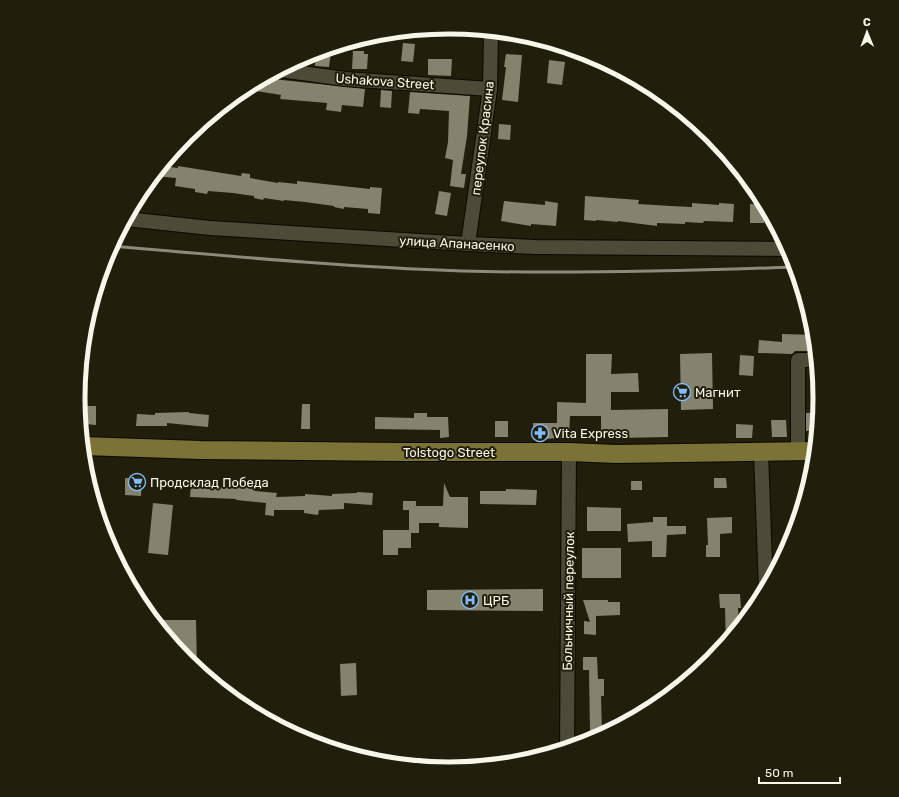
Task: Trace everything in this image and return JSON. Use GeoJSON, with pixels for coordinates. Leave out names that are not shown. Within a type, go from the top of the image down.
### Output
{"type":"FeatureCollection","features":[{"type":"Feature","properties":{"kind":"main road","name":"Tolstogo Street"},"geometry":{"type":"LineString","coordinates":[[88,446],[231,450],[569,452],[616,454],[810,451]]}},
{"type":"Feature","properties":{"kind":"street","name":"переулок Красина"},"geometry":{"type":"LineString","coordinates":[[468,244],[490,89],[491,36]]}},
{"type":"Feature","properties":{"kind":"street","name":"Ushakova Street"},"geometry":{"type":"LineString","coordinates":[[290,71],[345,79],[490,89]]}},
{"type":"Feature","properties":{"kind":"street","name":"улица Апанасенко"},"geometry":{"type":"LineString","coordinates":[[132,220],[210,228],[535,247],[781,248]]}},
{"type":"Feature","properties":{"kind":"street"},"geometry":{"type":"LineString","coordinates":[[798,451],[798,360],[812,360]]}},
{"type":"Feature","properties":{"kind":"street","name":"Больничный переулок"},"geometry":{"type":"LineString","coordinates":[[566,744],[569,452]]}},
{"type":"Feature","properties":{"kind":"street"},"geometry":{"type":"LineString","coordinates":[[761,452],[766,580]]}},
{"type":"Feature","properties":{"kind":"building"},"geometry":{"type":"Polygon","coordinates":[[[403,43],[415,44],[413,62],[401,61],[403,43]]]}},
{"type":"Feature","properties":{"kind":"building"},"geometry":{"type":"Polygon","coordinates":[[[353,51],[364,51],[364,54],[368,54],[367,69],[352,69],[353,51]]]}},
{"type":"Feature","properties":{"kind":"building"},"geometry":{"type":"Polygon","coordinates":[[[331,53],[329,67],[315,66],[315,60],[331,53]]]}},
{"type":"Feature","properties":{"kind":"building"},"geometry":{"type":"Polygon","coordinates":[[[506,54],[522,55],[518,102],[502,100],[506,54]]]}},
{"type":"Feature","properties":{"kind":"building"},"geometry":{"type":"Polygon","coordinates":[[[428,59],[452,59],[451,76],[428,75],[428,59]]]}},
{"type":"Feature","properties":{"kind":"building"},"geometry":{"type":"Polygon","coordinates":[[[549,60],[565,62],[562,85],[547,83],[549,60]]]}},
{"type":"Feature","properties":{"kind":"building"},"geometry":{"type":"Polygon","coordinates":[[[274,79],[365,89],[363,107],[342,105],[341,112],[326,110],[327,103],[280,99],[281,95],[256,91],[274,79]]]}},
{"type":"Feature","properties":{"kind":"building"},"geometry":{"type":"Polygon","coordinates":[[[381,90],[392,91],[391,108],[380,107],[381,90]]]}},
{"type":"Feature","properties":{"kind":"building"},"geometry":{"type":"Polygon","coordinates":[[[410,92],[470,96],[467,136],[461,174],[466,174],[464,188],[450,186],[453,160],[445,158],[448,142],[449,111],[420,109],[419,114],[408,113],[410,92]]]}},
{"type":"Feature","properties":{"kind":"building"},"geometry":{"type":"Polygon","coordinates":[[[499,124],[511,125],[510,140],[498,139],[499,124]]]}},
{"type":"Feature","properties":{"kind":"building"},"geometry":{"type":"Polygon","coordinates":[[[178,166],[241,176],[242,173],[250,174],[250,178],[278,183],[297,184],[297,181],[370,189],[370,187],[382,188],[380,214],[368,213],[368,209],[344,207],[344,209],[305,202],[264,198],[263,200],[254,198],[254,196],[233,193],[208,191],[207,194],[195,192],[195,189],[175,186],[176,178],[160,177],[168,167],[178,168],[178,166]]]}},
{"type":"Feature","properties":{"kind":"building"},"geometry":{"type":"Polygon","coordinates":[[[439,191],[451,193],[447,216],[435,214],[439,191]]]}},
{"type":"Feature","properties":{"kind":"building"},"geometry":{"type":"Polygon","coordinates":[[[585,196],[639,200],[638,204],[671,206],[692,207],[692,203],[719,205],[719,203],[734,204],[733,222],[704,221],[703,223],[685,222],[685,224],[657,223],[657,226],[618,221],[584,220],[585,196]]]}},
{"type":"Feature","properties":{"kind":"building"},"geometry":{"type":"Polygon","coordinates":[[[504,201],[545,205],[545,201],[558,203],[556,226],[531,224],[531,226],[501,221],[504,201]]]}},
{"type":"Feature","properties":{"kind":"building"},"geometry":{"type":"Polygon","coordinates":[[[750,204],[758,205],[768,222],[750,223],[750,204]]]}},
{"type":"Feature","properties":{"kind":"building"},"geometry":{"type":"Polygon","coordinates":[[[782,334],[808,335],[811,351],[795,351],[792,354],[758,353],[759,340],[782,342],[782,334]]]}},
{"type":"Feature","properties":{"kind":"building"},"geometry":{"type":"Polygon","coordinates":[[[712,353],[713,409],[681,410],[680,354],[712,353]]]}},
{"type":"Feature","properties":{"kind":"building"},"geometry":{"type":"Polygon","coordinates":[[[586,354],[612,354],[611,374],[638,373],[639,392],[611,392],[611,410],[668,409],[668,437],[617,438],[617,436],[601,436],[601,416],[570,416],[569,437],[533,439],[533,423],[557,423],[557,402],[586,403],[586,354]]]}},
{"type":"Feature","properties":{"kind":"building"},"geometry":{"type":"Polygon","coordinates":[[[740,355],[754,356],[753,376],[739,375],[740,355]]]}},
{"type":"Feature","properties":{"kind":"building"},"geometry":{"type":"Polygon","coordinates":[[[302,404],[310,404],[310,429],[301,429],[302,404]]]}},
{"type":"Feature","properties":{"kind":"building"},"geometry":{"type":"Polygon","coordinates":[[[86,406],[96,406],[96,425],[86,424],[86,406]]]}},
{"type":"Feature","properties":{"kind":"building"},"geometry":{"type":"Polygon","coordinates":[[[189,412],[209,415],[208,427],[167,423],[167,426],[136,426],[137,414],[155,415],[155,413],[189,412]]]}},
{"type":"Feature","properties":{"kind":"building"},"geometry":{"type":"Polygon","coordinates":[[[813,412],[812,430],[806,431],[806,413],[813,412]]]}},
{"type":"Feature","properties":{"kind":"building"},"geometry":{"type":"Polygon","coordinates":[[[414,413],[427,413],[427,417],[448,417],[449,437],[440,438],[440,430],[375,429],[375,417],[414,418],[414,413]]]}},
{"type":"Feature","properties":{"kind":"building"},"geometry":{"type":"Polygon","coordinates":[[[771,420],[786,420],[787,437],[772,437],[771,420]]]}},
{"type":"Feature","properties":{"kind":"building"},"geometry":{"type":"Polygon","coordinates":[[[495,421],[508,421],[508,437],[495,437],[495,421]]]}},
{"type":"Feature","properties":{"kind":"building"},"geometry":{"type":"Polygon","coordinates":[[[736,424],[753,425],[752,438],[736,438],[736,424]]]}},
{"type":"Feature","properties":{"kind":"building"},"geometry":{"type":"Polygon","coordinates":[[[125,478],[142,479],[141,496],[125,495],[125,478]]]}},
{"type":"Feature","properties":{"kind":"building"},"geometry":{"type":"Polygon","coordinates":[[[714,478],[726,478],[727,488],[714,488],[714,478]]]}},
{"type":"Feature","properties":{"kind":"building"},"geometry":{"type":"Polygon","coordinates":[[[631,481],[642,481],[642,490],[631,490],[631,481]]]}},
{"type":"Feature","properties":{"kind":"building"},"geometry":{"type":"Polygon","coordinates":[[[444,483],[450,497],[468,497],[468,528],[439,527],[439,523],[419,523],[419,533],[411,533],[411,548],[398,548],[398,555],[383,555],[383,530],[409,530],[409,510],[403,510],[403,501],[416,501],[416,506],[443,506],[444,483]]]}},
{"type":"Feature","properties":{"kind":"building"},"geometry":{"type":"Polygon","coordinates":[[[191,485],[237,488],[237,486],[255,487],[255,491],[277,493],[276,497],[305,496],[305,494],[332,496],[332,494],[357,492],[373,493],[372,505],[344,503],[344,509],[319,510],[318,515],[304,513],[304,510],[274,510],[274,516],[265,515],[266,503],[236,499],[190,497],[191,485]]]}},
{"type":"Feature","properties":{"kind":"building"},"geometry":{"type":"Polygon","coordinates":[[[506,489],[537,490],[536,505],[480,504],[480,491],[506,491],[506,489]]]}},
{"type":"Feature","properties":{"kind":"building"},"geometry":{"type":"Polygon","coordinates":[[[153,503],[173,505],[168,555],[148,553],[153,503]]]}},
{"type":"Feature","properties":{"kind":"building"},"geometry":{"type":"Polygon","coordinates":[[[587,507],[621,508],[621,531],[587,531],[587,507]]]}},
{"type":"Feature","properties":{"kind":"building"},"geometry":{"type":"Polygon","coordinates":[[[653,517],[667,517],[667,526],[686,526],[686,534],[667,535],[666,557],[652,557],[652,541],[628,542],[627,524],[653,522],[653,517]]]}},
{"type":"Feature","properties":{"kind":"building"},"geometry":{"type":"Polygon","coordinates":[[[732,517],[732,533],[720,534],[720,557],[706,557],[706,545],[708,545],[707,518],[732,517]]]}},
{"type":"Feature","properties":{"kind":"building"},"geometry":{"type":"Polygon","coordinates":[[[582,548],[621,548],[621,578],[582,578],[582,548]]]}},
{"type":"Feature","properties":{"kind":"building"},"geometry":{"type":"Polygon","coordinates":[[[543,589],[543,611],[427,610],[427,590],[543,589]]]}},
{"type":"Feature","properties":{"kind":"building"},"geometry":{"type":"Polygon","coordinates":[[[719,594],[740,594],[741,608],[738,608],[739,621],[726,637],[725,608],[720,608],[719,594]]]}},
{"type":"Feature","properties":{"kind":"building"},"geometry":{"type":"Polygon","coordinates":[[[583,600],[608,600],[608,602],[620,602],[620,615],[596,616],[596,635],[584,634],[584,621],[590,622],[583,600]]]}},
{"type":"Feature","properties":{"kind":"building"},"geometry":{"type":"Polygon","coordinates":[[[160,620],[196,620],[197,661],[175,639],[160,620]]]}},
{"type":"Feature","properties":{"kind":"building"},"geometry":{"type":"Polygon","coordinates":[[[583,657],[597,657],[598,679],[604,679],[604,696],[601,696],[602,729],[587,736],[587,732],[590,732],[589,670],[583,670],[583,657]]]}},
{"type":"Feature","properties":{"kind":"building"},"geometry":{"type":"Polygon","coordinates":[[[356,663],[357,695],[341,696],[340,664],[356,663]]]}},
{"type":"Feature","properties":{"kind":"building"},"geometry":{"type":"Polygon","coordinates":[[[421,758],[421,762],[402,760],[396,759],[421,758]]]}},
{"type":"Feature","properties":{"kind":"railway"},"geometry":{"type":"LineString","coordinates":[[119,247],[330,264],[462,271],[629,272],[789,267]]}},
{"type":"Feature","properties":{"kind":"place","name":"Магнит"},"geometry":{"type":"Point","coordinates":[682,392]}},
{"type":"Feature","properties":{"kind":"place","name":"Vita Express"},"geometry":{"type":"Point","coordinates":[540,433]}},
{"type":"Feature","properties":{"kind":"place","name":"Продсклад Победа"},"geometry":{"type":"Point","coordinates":[137,482]}},
{"type":"Feature","properties":{"kind":"place","name":"ЦРБ"},"geometry":{"type":"Point","coordinates":[470,600]}}]}
